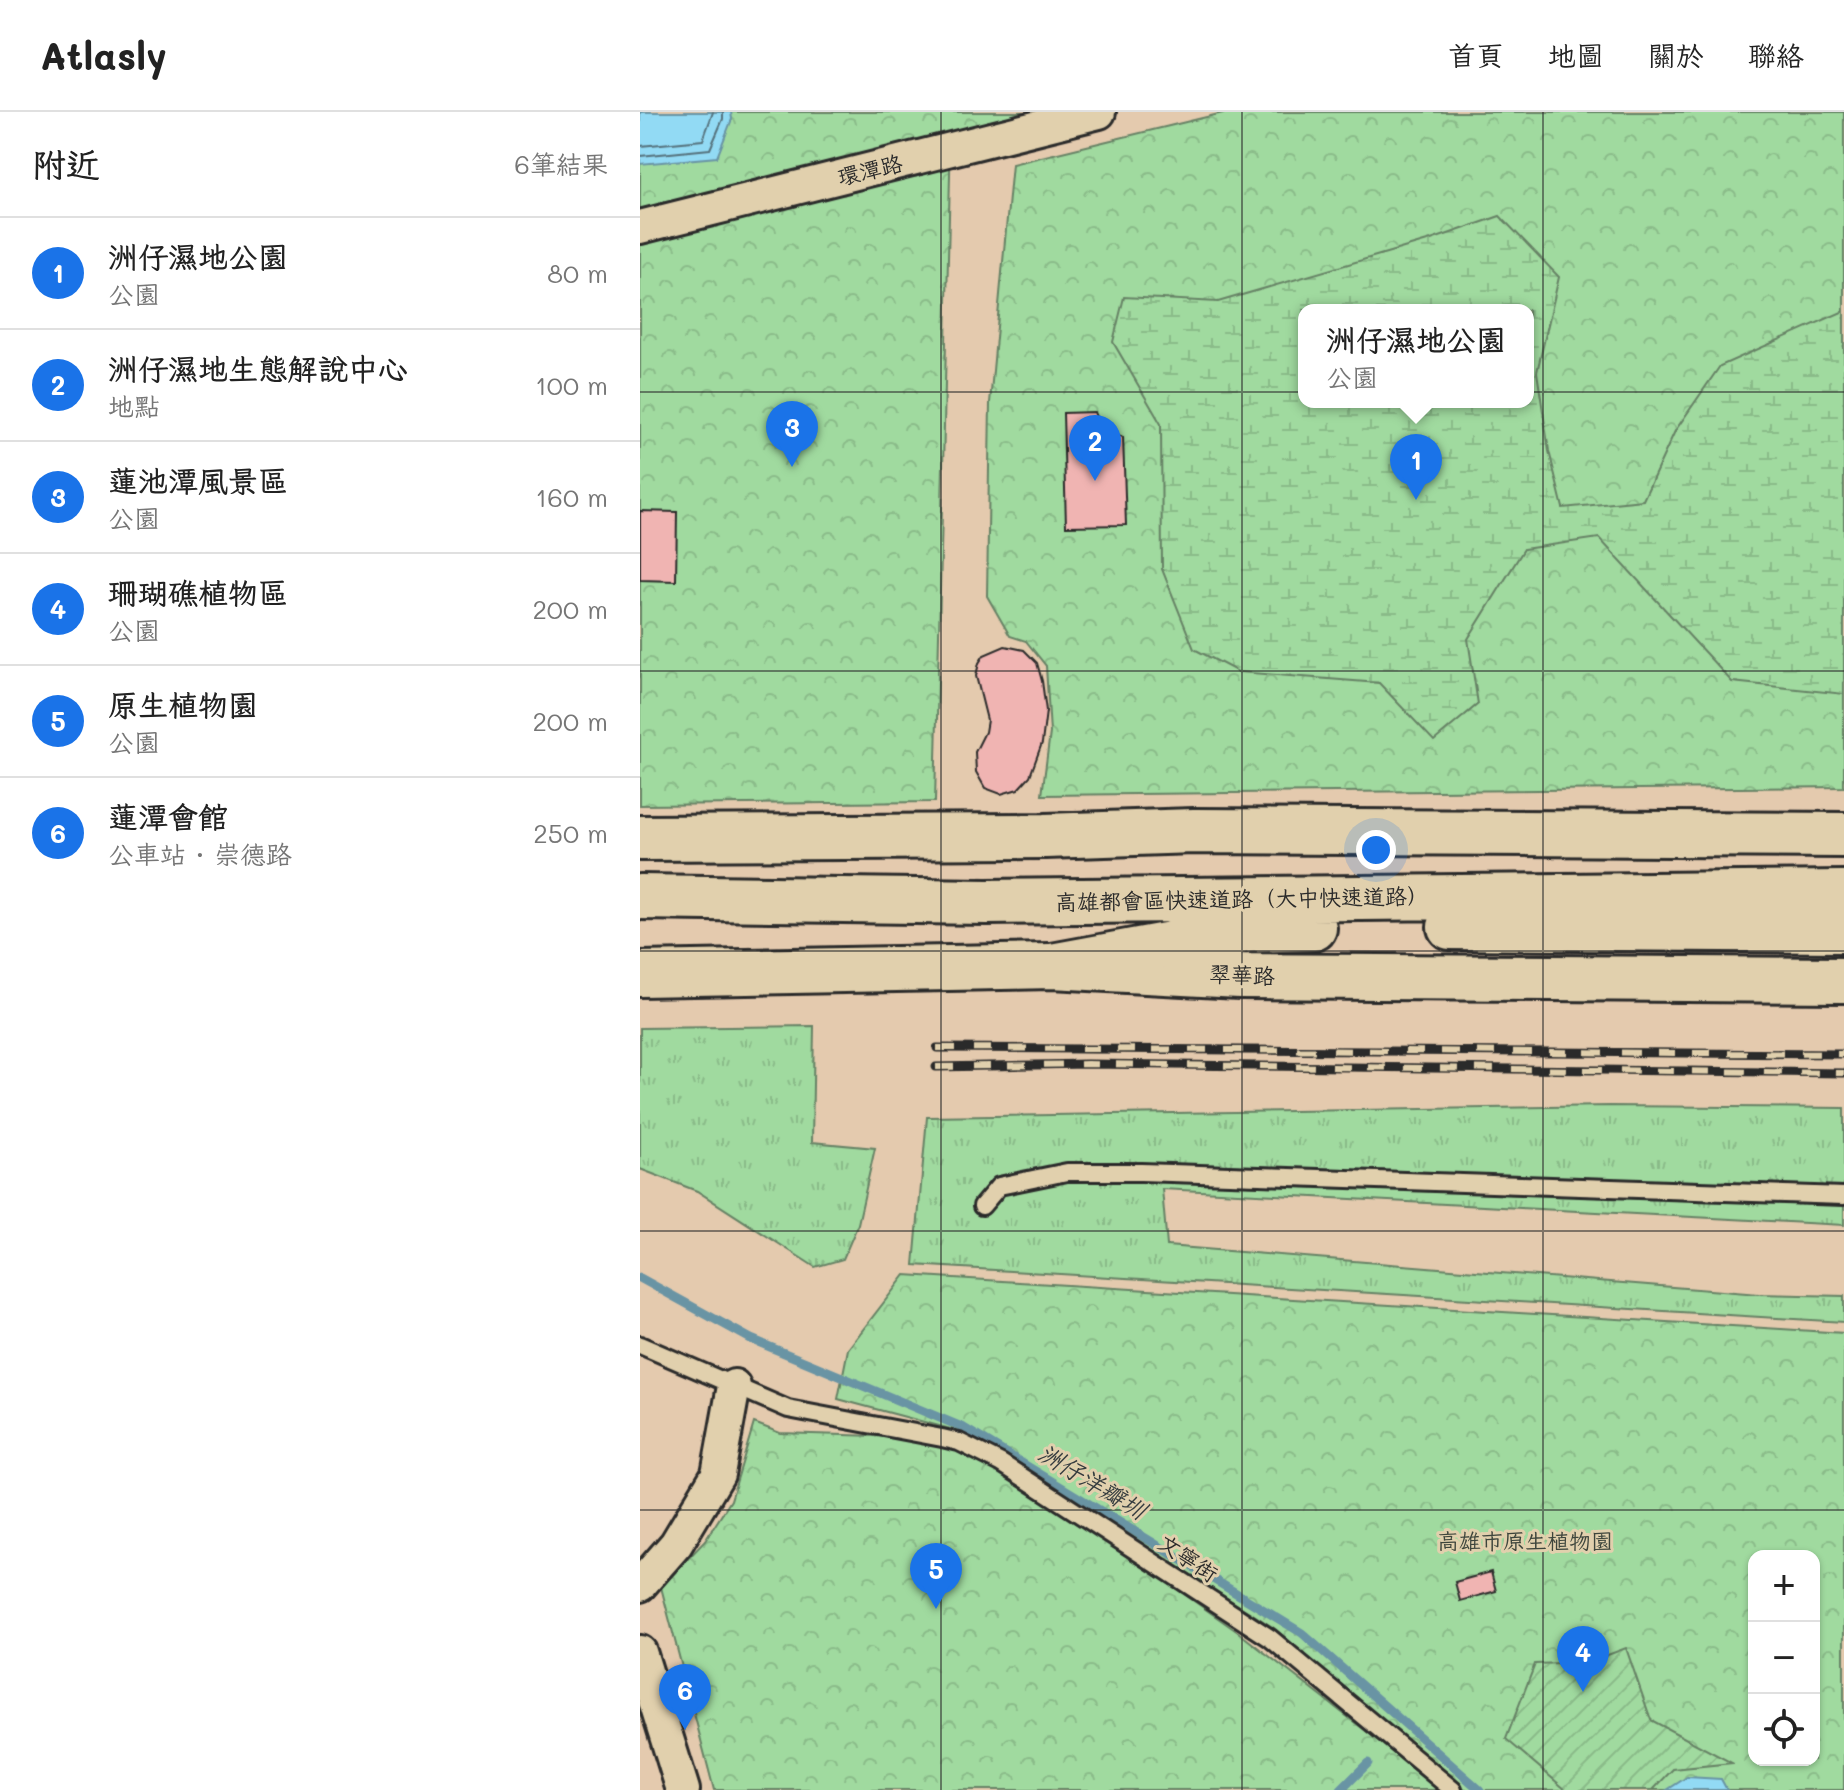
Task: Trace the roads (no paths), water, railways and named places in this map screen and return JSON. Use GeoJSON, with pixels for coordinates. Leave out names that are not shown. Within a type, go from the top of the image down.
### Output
{"type":"FeatureCollection","features":[{"type":"Feature","properties":{"kind":"main road"},"geometry":{"type":"LineString","coordinates":[[640,838],[1045,836],[1194,831],[1844,835]]}},
{"type":"Feature","properties":{"kind":"main road","name":"高雄都會區快速道路（大中快速道路）"},"geometry":{"type":"LineString","coordinates":[[640,897],[987,902],[1844,893]]}},
{"type":"Feature","properties":{"kind":"main road","name":"高雄都會區快速道路（大中快速道路）"},"geometry":{"type":"LineString","coordinates":[[1052,966],[1248,930],[1369,926],[1844,930]]}},
{"type":"Feature","properties":{"kind":"main road","name":"翠華路"},"geometry":{"type":"LineString","coordinates":[[640,974],[1052,966],[1240,976],[1844,980]]}},
{"type":"Feature","properties":{"kind":"street","name":"環潭路"},"geometry":{"type":"LineString","coordinates":[[640,227],[1099,112]]}},
{"type":"Feature","properties":{"kind":"street"},"geometry":{"type":"LineString","coordinates":[[640,1585],[676,1544],[718,1474],[734,1386]]}},
{"type":"Feature","properties":{"kind":"street"},"geometry":{"type":"LineString","coordinates":[[642,1663],[683,1790]]}},
{"type":"Feature","properties":{"kind":"lane"},"geometry":{"type":"LineString","coordinates":[[982,1206],[999,1186],[1067,1172],[1844,1196]]}},
{"type":"Feature","properties":{"kind":"lane","name":"文寧街"},"geometry":{"type":"LineString","coordinates":[[640,1345],[788,1409],[959,1442],[1001,1463],[1270,1638],[1453,1790]]}},
{"type":"Feature","properties":{"kind":"water"},"geometry":{"type":"Polygon","coordinates":[[[640,112],[731,112],[732,119],[717,157],[640,164],[640,112]]]}},
{"type":"Feature","properties":{"kind":"water"},"geometry":{"type":"Polygon","coordinates":[[[1687,1777],[1721,1779],[1727,1790],[1667,1790],[1687,1777]]]}},
{"type":"Feature","properties":{"kind":"waterway","name":"洲仔洋瓣圳"},"geometry":{"type":"LineString","coordinates":[[640,1278],[751,1339],[964,1428],[1302,1633],[1480,1790]]}},
{"type":"Feature","properties":{"kind":"waterway"},"geometry":{"type":"LineString","coordinates":[[1341,1790],[1368,1763]]}},
{"type":"Feature","properties":{"kind":"railway"},"geometry":{"type":"LineString","coordinates":[[937,1048],[1844,1054]]}},
{"type":"Feature","properties":{"kind":"railway"},"geometry":{"type":"LineString","coordinates":[[936,1067],[1087,1064],[1844,1073]]}},
{"type":"Feature","properties":{"kind":"place","name":"蓮池潭風景區"},"geometry":{"type":"Point","coordinates":[792,467]}},
{"type":"Feature","properties":{"kind":"place","name":"洲仔濕地生態解說中心"},"geometry":{"type":"Point","coordinates":[1095,481]}},
{"type":"Feature","properties":{"kind":"place","name":"洲仔濕地公園"},"geometry":{"type":"Point","coordinates":[1416,500]}},
{"type":"Feature","properties":{"kind":"place","name":"原生植物園"},"geometry":{"type":"Point","coordinates":[936,1609]}},
{"type":"Feature","properties":{"kind":"place","name":"珊瑚礁植物區"},"geometry":{"type":"Point","coordinates":[1583,1692]}},
{"type":"Feature","properties":{"kind":"place","name":"蓮潭會館"},"geometry":{"type":"Point","coordinates":[685,1730]}},
{"type":"Feature","properties":{"kind":"park label","name":"高雄市原生植物園"},"geometry":{"type":"Point","coordinates":[1525,1541]}}]}
